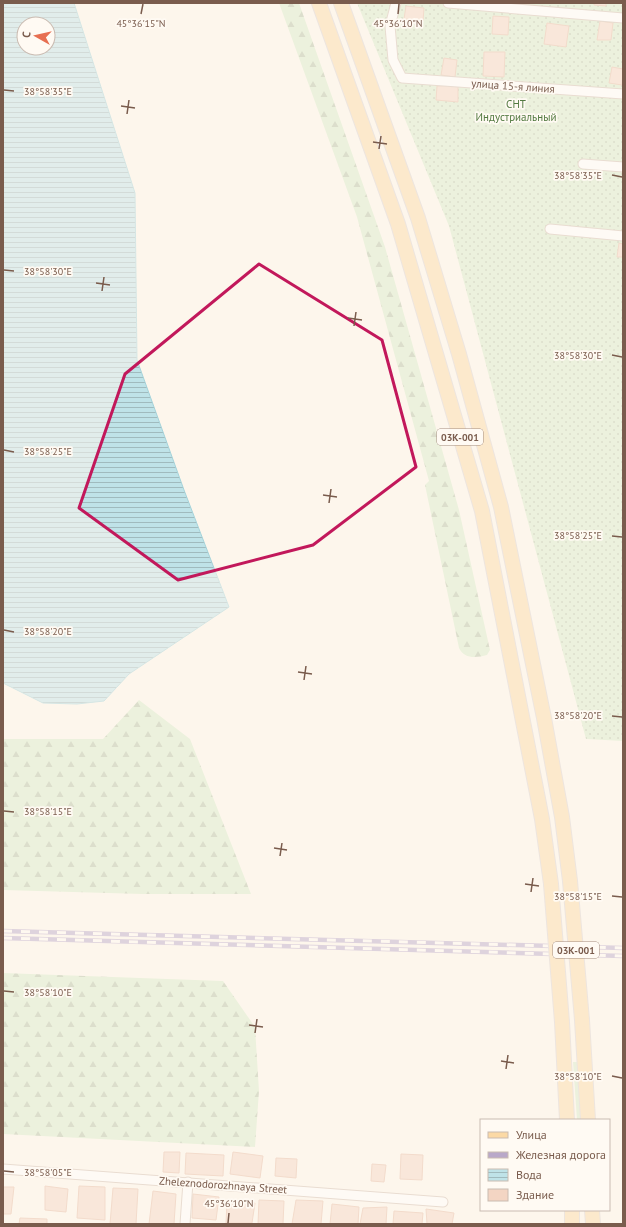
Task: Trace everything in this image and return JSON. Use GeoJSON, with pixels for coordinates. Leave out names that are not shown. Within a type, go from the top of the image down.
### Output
{"type":"FeatureCollection","features":[{"type":"Feature","properties":{"kind":"main road","name":"03К-001"},"geometry":{"type":"LineString","coordinates":[[319,3],[398,224],[482,511],[542,819],[551,884],[562,1022],[567,1119]]}},
{"type":"Feature","properties":{"kind":"main road","name":"03К-001"},"geometry":{"type":"LineString","coordinates":[[342,3],[418,218],[459,354],[501,507],[562,817],[570,881],[582,1020],[588,1119]]}},
{"type":"Feature","properties":{"kind":"main road"},"geometry":{"type":"LineString","coordinates":[[572,1211],[572,1224]]}},
{"type":"Feature","properties":{"kind":"main road"},"geometry":{"type":"LineString","coordinates":[[592,1211],[593,1224]]}},
{"type":"Feature","properties":{"kind":"street","name":"улица 15-я линия"},"geometry":{"type":"LineString","coordinates":[[396,3],[390,26],[393,60],[402,78],[623,94]]}},
{"type":"Feature","properties":{"kind":"street"},"geometry":{"type":"LineString","coordinates":[[448,3],[623,18]]}},
{"type":"Feature","properties":{"kind":"street"},"geometry":{"type":"LineString","coordinates":[[583,164],[623,167]]}},
{"type":"Feature","properties":{"kind":"street"},"geometry":{"type":"LineString","coordinates":[[550,229],[623,236]]}},
{"type":"Feature","properties":{"kind":"street","name":"Zheleznodorozhnaya Street"},"geometry":{"type":"LineString","coordinates":[[3,1169],[443,1202]]}},
{"type":"Feature","properties":{"kind":"street"},"geometry":{"type":"LineString","coordinates":[[185,1224],[188,1182]]}},
{"type":"Feature","properties":{"kind":"highlighted area"},"geometry":{"type":"Polygon","coordinates":[[[259,264],[382,340],[416,467],[313,545],[178,580],[79,508],[125,374],[259,264]]]}},
{"type":"Feature","properties":{"kind":"green space"},"geometry":{"type":"Polygon","coordinates":[[[279,3],[299,3],[385,247],[459,510],[490,650],[487,655],[479,657],[467,656],[461,652],[459,648],[425,485],[429,481],[357,217],[279,3]]]}},
{"type":"Feature","properties":{"kind":"green space","name":"СНТ Индустриальный"},"geometry":{"type":"Polygon","coordinates":[[[357,3],[623,3],[623,741],[586,739],[449,226],[357,3]]]}},
{"type":"Feature","properties":{"kind":"green space"},"geometry":{"type":"Polygon","coordinates":[[[139,700],[190,739],[251,894],[142,894],[3,890],[3,739],[103,739],[139,700]]]}},
{"type":"Feature","properties":{"kind":"green space"},"geometry":{"type":"Polygon","coordinates":[[[3,973],[223,981],[255,1027],[259,1091],[255,1147],[3,1134],[3,973]]]}},
{"type":"Feature","properties":{"kind":"green space"},"geometry":{"type":"Polygon","coordinates":[[[573,1062],[579,1062],[583,1119],[577,1119],[573,1062]]]}},
{"type":"Feature","properties":{"kind":"water"},"geometry":{"type":"Polygon","coordinates":[[[3,3],[74,3],[135,193],[137,360],[184,490],[229,607],[129,674],[104,701],[77,704],[43,703],[3,683],[3,3]]]}},
{"type":"Feature","properties":{"kind":"building"},"geometry":{"type":"Polygon","coordinates":[[[594,3],[606,3],[606,6],[594,5],[594,3]]]}},
{"type":"Feature","properties":{"kind":"building"},"geometry":{"type":"Polygon","coordinates":[[[406,6],[424,8],[423,21],[404,19],[406,6]]]}},
{"type":"Feature","properties":{"kind":"building"},"geometry":{"type":"Polygon","coordinates":[[[493,16],[509,17],[508,35],[492,34],[493,16]]]}},
{"type":"Feature","properties":{"kind":"building"},"geometry":{"type":"Polygon","coordinates":[[[600,21],[613,23],[611,40],[597,40],[600,21]]]}},
{"type":"Feature","properties":{"kind":"building"},"geometry":{"type":"Polygon","coordinates":[[[547,23],[569,26],[566,47],[544,44],[547,23]]]}},
{"type":"Feature","properties":{"kind":"building"},"geometry":{"type":"Polygon","coordinates":[[[484,52],[505,52],[504,77],[483,76],[484,52]]]}},
{"type":"Feature","properties":{"kind":"building"},"geometry":{"type":"Polygon","coordinates":[[[444,58],[457,60],[455,77],[441,75],[444,58]]]}},
{"type":"Feature","properties":{"kind":"building"},"geometry":{"type":"Polygon","coordinates":[[[612,67],[623,69],[622,85],[609,83],[612,67]]]}},
{"type":"Feature","properties":{"kind":"building"},"geometry":{"type":"Polygon","coordinates":[[[458,85],[458,102],[436,100],[437,86],[458,85]]]}},
{"type":"Feature","properties":{"kind":"building"},"geometry":{"type":"Polygon","coordinates":[[[619,243],[623,244],[623,257],[617,257],[619,243]]]}},
{"type":"Feature","properties":{"kind":"building"},"geometry":{"type":"Polygon","coordinates":[[[164,1152],[180,1152],[179,1173],[163,1172],[164,1152]]]}},
{"type":"Feature","properties":{"kind":"building"},"geometry":{"type":"Polygon","coordinates":[[[233,1152],[263,1156],[260,1178],[230,1174],[233,1152]]]}},
{"type":"Feature","properties":{"kind":"building"},"geometry":{"type":"Polygon","coordinates":[[[186,1153],[224,1155],[223,1176],[185,1174],[186,1153]]]}},
{"type":"Feature","properties":{"kind":"building"},"geometry":{"type":"Polygon","coordinates":[[[401,1154],[423,1155],[422,1180],[400,1179],[401,1154]]]}},
{"type":"Feature","properties":{"kind":"building"},"geometry":{"type":"Polygon","coordinates":[[[276,1158],[297,1159],[296,1178],[275,1176],[276,1158]]]}},
{"type":"Feature","properties":{"kind":"building"},"geometry":{"type":"Polygon","coordinates":[[[372,1164],[386,1165],[384,1182],[371,1181],[372,1164]]]}},
{"type":"Feature","properties":{"kind":"building"},"geometry":{"type":"Polygon","coordinates":[[[45,1186],[68,1189],[66,1212],[45,1210],[45,1186]]]}},
{"type":"Feature","properties":{"kind":"building"},"geometry":{"type":"Polygon","coordinates":[[[79,1186],[105,1187],[105,1220],[77,1218],[79,1186]]]}},
{"type":"Feature","properties":{"kind":"building"},"geometry":{"type":"Polygon","coordinates":[[[3,1187],[14,1187],[11,1214],[3,1214],[3,1187]]]}},
{"type":"Feature","properties":{"kind":"building"},"geometry":{"type":"Polygon","coordinates":[[[113,1188],[138,1189],[136,1224],[110,1224],[113,1188]]]}},
{"type":"Feature","properties":{"kind":"building"},"geometry":{"type":"Polygon","coordinates":[[[153,1191],[176,1194],[174,1224],[149,1224],[153,1191]]]}},
{"type":"Feature","properties":{"kind":"building"},"geometry":{"type":"Polygon","coordinates":[[[193,1194],[219,1197],[216,1220],[192,1218],[193,1194]]]}},
{"type":"Feature","properties":{"kind":"building"},"geometry":{"type":"Polygon","coordinates":[[[259,1200],[284,1201],[283,1224],[258,1224],[259,1200]]]}},
{"type":"Feature","properties":{"kind":"building"},"geometry":{"type":"Polygon","coordinates":[[[296,1200],[323,1201],[321,1224],[292,1224],[296,1200]]]}},
{"type":"Feature","properties":{"kind":"building"},"geometry":{"type":"Polygon","coordinates":[[[227,1202],[255,1203],[252,1223],[226,1223],[227,1202]]]}},
{"type":"Feature","properties":{"kind":"building"},"geometry":{"type":"Polygon","coordinates":[[[332,1204],[359,1207],[358,1224],[330,1224],[332,1204]]]}},
{"type":"Feature","properties":{"kind":"building"},"geometry":{"type":"Polygon","coordinates":[[[387,1207],[386,1224],[360,1224],[363,1208],[387,1207]]]}},
{"type":"Feature","properties":{"kind":"building"},"geometry":{"type":"Polygon","coordinates":[[[426,1209],[454,1213],[452,1224],[427,1224],[426,1209]]]}},
{"type":"Feature","properties":{"kind":"building"},"geometry":{"type":"Polygon","coordinates":[[[394,1211],[423,1213],[422,1224],[393,1224],[394,1211]]]}},
{"type":"Feature","properties":{"kind":"building"},"geometry":{"type":"Polygon","coordinates":[[[20,1218],[47,1219],[47,1224],[19,1224],[20,1218]]]}},
{"type":"Feature","properties":{"kind":"railway"},"geometry":{"type":"LineString","coordinates":[[3,931],[623,948]]}},
{"type":"Feature","properties":{"kind":"railway"},"geometry":{"type":"LineString","coordinates":[[3,938],[623,956]]}}]}
